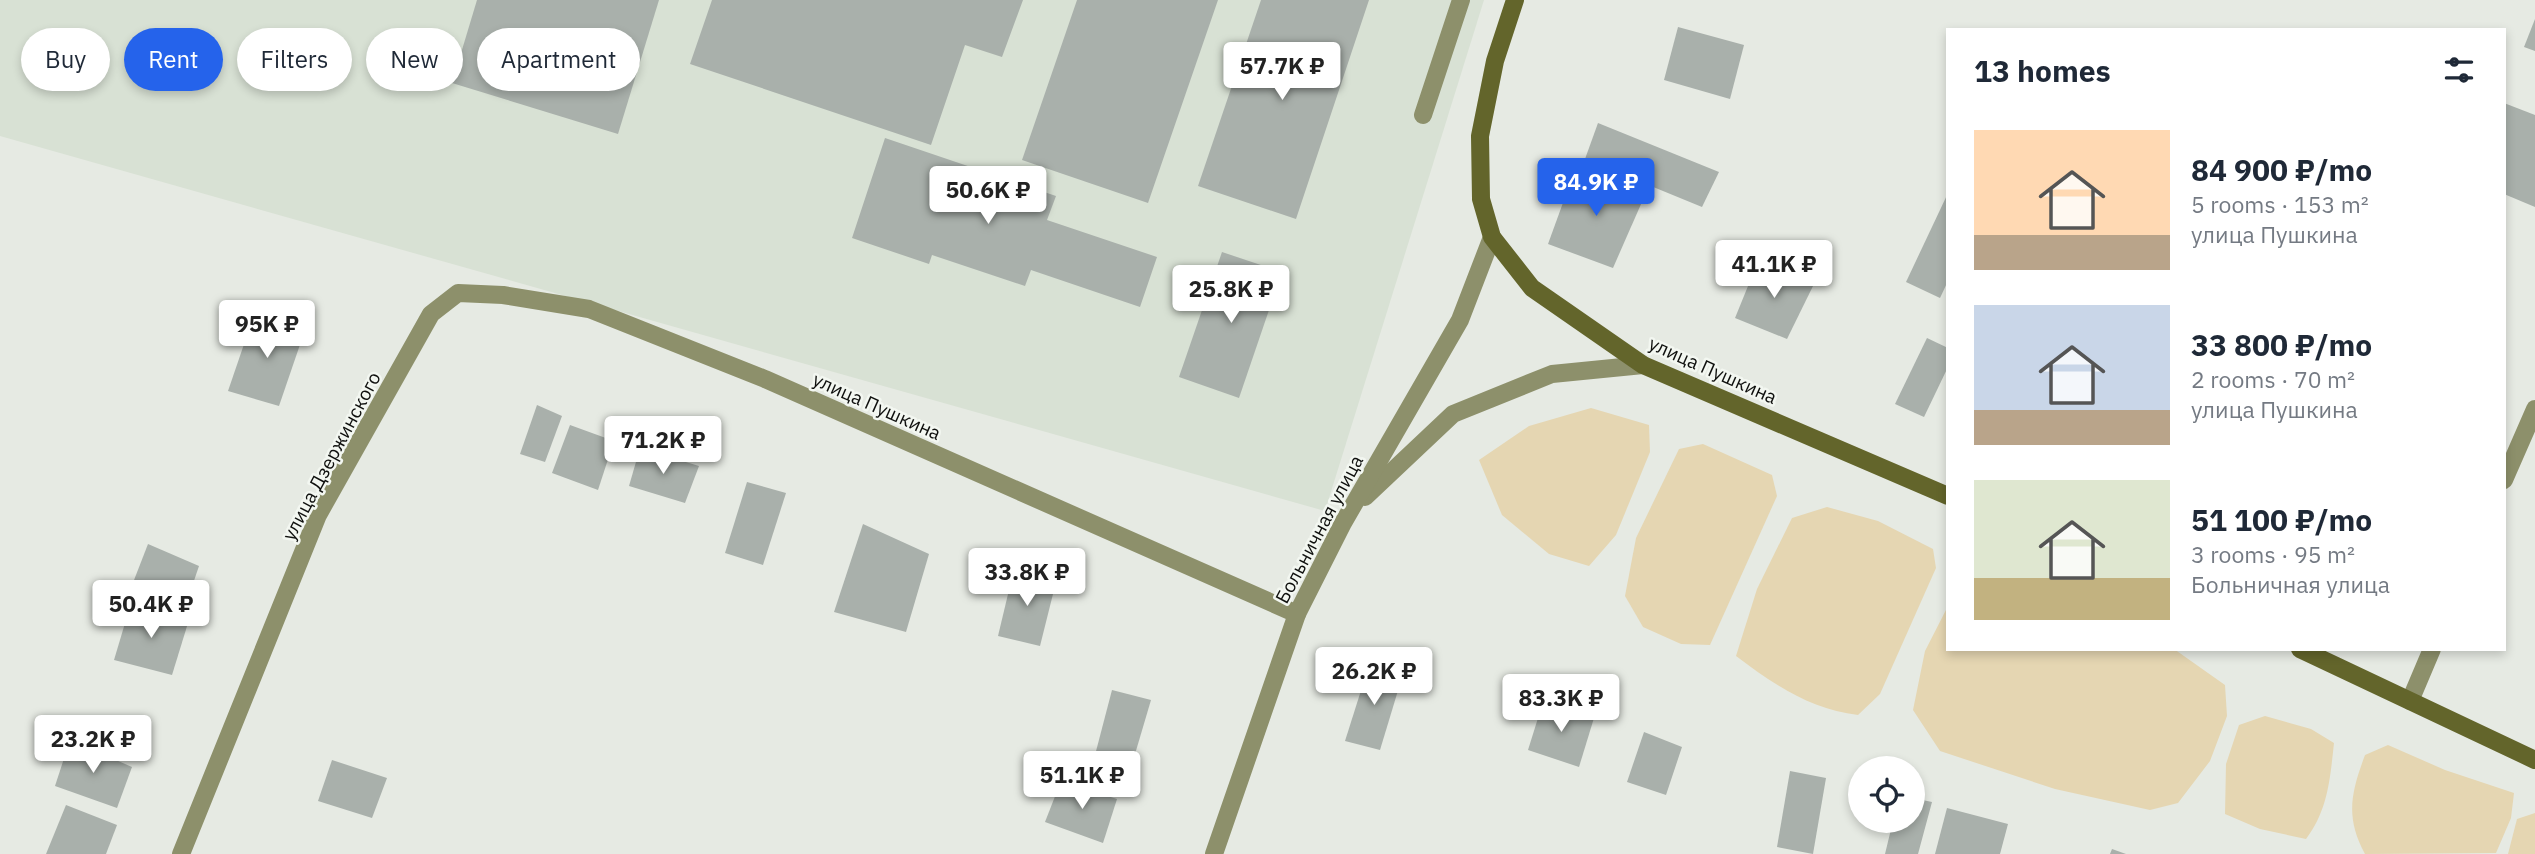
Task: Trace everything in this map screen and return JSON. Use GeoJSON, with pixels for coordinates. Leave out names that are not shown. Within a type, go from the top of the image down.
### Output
{"type":"FeatureCollection","features":[{"type":"Feature","properties":{"kind":"main road"},"geometry":{"type":"LineString","coordinates":[[1492,237],[1481,199],[1480,136],[1495,61],[1515,0]]}},
{"type":"Feature","properties":{"kind":"main road","name":"улица Пушкина"},"geometry":{"type":"LineString","coordinates":[[1492,237],[1531,288],[1643,365],[1946,495]]}},
{"type":"Feature","properties":{"kind":"main road"},"geometry":{"type":"LineString","coordinates":[[2304,651],[2535,761]]}},
{"type":"Feature","properties":{"kind":"street"},"geometry":{"type":"LineString","coordinates":[[1423,115],[1461,0]]}},
{"type":"Feature","properties":{"kind":"street","name":"Больничная улица"},"geometry":{"type":"LineString","coordinates":[[1214,854],[1297,614],[1343,523],[1460,320],[1492,237]]}},
{"type":"Feature","properties":{"kind":"street","name":"улица Пушкина"},"geometry":{"type":"LineString","coordinates":[[431,314],[458,293],[503,295],[589,309],[778,385],[1297,614]]}},
{"type":"Feature","properties":{"kind":"street","name":"улица Дзержинского"},"geometry":{"type":"LineString","coordinates":[[181,854],[318,515],[431,314]]}},
{"type":"Feature","properties":{"kind":"street"},"geometry":{"type":"LineString","coordinates":[[1343,523],[1360,501],[1452,414],[1552,374],[1643,365]]}},
{"type":"Feature","properties":{"kind":"street"},"geometry":{"type":"LineString","coordinates":[[2506,475],[2535,409]]}},
{"type":"Feature","properties":{"kind":"street"},"geometry":{"type":"LineString","coordinates":[[2410,701],[2431,651]]}},
{"type":"Feature","properties":{"kind":"shaded area"},"geometry":{"type":"Polygon","coordinates":[[[0,0],[1484,0],[1325,511],[0,136],[0,0]]]}},
{"type":"Feature","properties":{"kind":"shaded area"},"geometry":{"type":"Polygon","coordinates":[[[1591,408],[1649,425],[1650,452],[1616,535],[1589,566],[1549,554],[1502,515],[1479,460],[1529,426],[1591,408]]]}},
{"type":"Feature","properties":{"kind":"shaded area"},"geometry":{"type":"Polygon","coordinates":[[[1703,444],[1772,475],[1777,496],[1710,645],[1681,644],[1643,627],[1625,596],[1636,538],[1679,449],[1703,444]]]}},
{"type":"Feature","properties":{"kind":"shaded area"},"geometry":{"type":"Polygon","coordinates":[[[1827,507],[1878,521],[1933,549],[1936,568],[1880,694],[1858,715],[1808,702],[1778,686],[1736,656],[1757,589],[1792,518],[1827,507]]]}},
{"type":"Feature","properties":{"kind":"shaded area"},"geometry":{"type":"Polygon","coordinates":[[[1946,610],[1946,651],[2177,651],[2225,685],[2227,716],[2210,761],[2178,803],[2150,810],[2055,789],[1940,751],[1913,710],[1925,651],[1946,610]]]}},
{"type":"Feature","properties":{"kind":"shaded area"},"geometry":{"type":"Polygon","coordinates":[[[2265,716],[2311,729],[2334,743],[2323,805],[2306,839],[2260,829],[2225,814],[2226,764],[2239,725],[2265,716]]]}},
{"type":"Feature","properties":{"kind":"shaded area"},"geometry":{"type":"Polygon","coordinates":[[[2388,745],[2445,770],[2514,793],[2511,818],[2496,853],[2365,854],[2353,816],[2356,781],[2365,755],[2388,745]]]}},
{"type":"Feature","properties":{"kind":"shaded area"},"geometry":{"type":"Polygon","coordinates":[[[2535,813],[2535,854],[2508,854],[2517,819],[2535,813]]]}},
{"type":"Feature","properties":{"kind":"building"},"geometry":{"type":"Polygon","coordinates":[[[477,0],[659,0],[640,62],[640,28],[477,28],[477,91],[463,86],[463,46],[477,0]]]}},
{"type":"Feature","properties":{"kind":"building"},"geometry":{"type":"Polygon","coordinates":[[[712,0],[1023,0],[1002,57],[965,45],[931,145],[690,64],[712,0]]]}},
{"type":"Feature","properties":{"kind":"building"},"geometry":{"type":"Polygon","coordinates":[[[1077,0],[1218,0],[1148,203],[1022,160],[1077,0]]]}},
{"type":"Feature","properties":{"kind":"building"},"geometry":{"type":"Polygon","coordinates":[[[1261,0],[1369,0],[1296,219],[1198,186],[1261,0]]]}},
{"type":"Feature","properties":{"kind":"building"},"geometry":{"type":"Polygon","coordinates":[[[2535,19],[2535,51],[2524,47],[2535,19]]]}},
{"type":"Feature","properties":{"kind":"building"},"geometry":{"type":"Polygon","coordinates":[[[1678,27],[1744,45],[1730,99],[1664,80],[1678,27]]]}},
{"type":"Feature","properties":{"kind":"building"},"geometry":{"type":"Polygon","coordinates":[[[478,91],[631,91],[618,134],[478,91]]]}},
{"type":"Feature","properties":{"kind":"building"},"geometry":{"type":"Polygon","coordinates":[[[2506,104],[2535,115],[2535,207],[2506,195],[2506,104]]]}},
{"type":"Feature","properties":{"kind":"building"},"geometry":{"type":"Polygon","coordinates":[[[1598,123],[1719,172],[1702,207],[1585,159],[1598,123]]]}},
{"type":"Feature","properties":{"kind":"building"},"geometry":{"type":"Polygon","coordinates":[[[885,138],[1056,196],[1047,220],[1157,257],[1140,307],[1031,270],[1025,286],[932,255],[929,264],[852,238],[885,138]]]}},
{"type":"Feature","properties":{"kind":"building"},"geometry":{"type":"Polygon","coordinates":[[[1576,167],[1645,195],[1613,268],[1548,244],[1576,167]]]}},
{"type":"Feature","properties":{"kind":"building"},"geometry":{"type":"Polygon","coordinates":[[[1946,197],[1946,285],[1940,298],[1906,282],[1946,197]]]}},
{"type":"Feature","properties":{"kind":"building"},"geometry":{"type":"Polygon","coordinates":[[[1222,252],[1282,272],[1239,398],[1179,377],[1222,252]]]}},
{"type":"Feature","properties":{"kind":"building"},"geometry":{"type":"Polygon","coordinates":[[[1759,259],[1814,284],[1787,339],[1735,318],[1759,259]]]}},
{"type":"Feature","properties":{"kind":"building"},"geometry":{"type":"Polygon","coordinates":[[[255,312],[305,330],[279,406],[228,391],[255,312]]]}},
{"type":"Feature","properties":{"kind":"building"},"geometry":{"type":"Polygon","coordinates":[[[1927,338],[1946,347],[1946,371],[1924,417],[1895,404],[1927,338]]]}},
{"type":"Feature","properties":{"kind":"building"},"geometry":{"type":"Polygon","coordinates":[[[537,405],[562,416],[545,462],[520,454],[537,405]]]}},
{"type":"Feature","properties":{"kind":"building"},"geometry":{"type":"Polygon","coordinates":[[[570,425],[614,441],[598,490],[552,473],[570,425]]]}},
{"type":"Feature","properties":{"kind":"building"},"geometry":{"type":"Polygon","coordinates":[[[640,448],[699,466],[685,503],[629,486],[640,448]]]}},
{"type":"Feature","properties":{"kind":"building"},"geometry":{"type":"Polygon","coordinates":[[[747,482],[786,493],[763,565],[725,553],[747,482]]]}},
{"type":"Feature","properties":{"kind":"building"},"geometry":{"type":"Polygon","coordinates":[[[863,524],[929,554],[906,632],[834,612],[863,524]]]}},
{"type":"Feature","properties":{"kind":"building"},"geometry":{"type":"Polygon","coordinates":[[[148,544],[199,566],[183,613],[129,593],[148,544]]]}},
{"type":"Feature","properties":{"kind":"building"},"geometry":{"type":"Polygon","coordinates":[[[1014,569],[1056,582],[1040,646],[998,636],[1014,569]]]}},
{"type":"Feature","properties":{"kind":"building"},"geometry":{"type":"Polygon","coordinates":[[[131,603],[188,623],[172,675],[114,660],[131,603]]]}},
{"type":"Feature","properties":{"kind":"building"},"geometry":{"type":"Polygon","coordinates":[[[1370,662],[1403,674],[1380,750],[1345,741],[1370,662]]]}},
{"type":"Feature","properties":{"kind":"building"},"geometry":{"type":"Polygon","coordinates":[[[1112,690],[1151,700],[1125,788],[1089,778],[1112,690]]]}},
{"type":"Feature","properties":{"kind":"building"},"geometry":{"type":"Polygon","coordinates":[[[1543,702],[1594,718],[1579,767],[1528,750],[1543,702]]]}},
{"type":"Feature","properties":{"kind":"building"},"geometry":{"type":"Polygon","coordinates":[[[1644,732],[1682,747],[1666,795],[1627,782],[1644,732]]]}},
{"type":"Feature","properties":{"kind":"building"},"geometry":{"type":"Polygon","coordinates":[[[70,740],[132,767],[117,808],[55,786],[70,740]]]}},
{"type":"Feature","properties":{"kind":"building"},"geometry":{"type":"Polygon","coordinates":[[[332,760],[387,778],[372,818],[318,801],[332,760]]]}},
{"type":"Feature","properties":{"kind":"building"},"geometry":{"type":"Polygon","coordinates":[[[1790,771],[1826,778],[1813,854],[1777,847],[1790,771]]]}},
{"type":"Feature","properties":{"kind":"building"},"geometry":{"type":"Polygon","coordinates":[[[1061,781],[1117,799],[1103,843],[1045,822],[1061,781]]]}},
{"type":"Feature","properties":{"kind":"building"},"geometry":{"type":"Polygon","coordinates":[[[1925,801],[1932,802],[1925,828],[1925,801]]]}},
{"type":"Feature","properties":{"kind":"building"},"geometry":{"type":"Polygon","coordinates":[[[66,805],[117,825],[106,854],[46,854],[66,805]]]}},
{"type":"Feature","properties":{"kind":"building"},"geometry":{"type":"Polygon","coordinates":[[[1947,808],[2008,824],[2000,854],[1935,854],[1947,808]]]}},
{"type":"Feature","properties":{"kind":"building"},"geometry":{"type":"Polygon","coordinates":[[[1890,833],[1924,833],[1918,854],[1885,854],[1890,833]]]}},
{"type":"Feature","properties":{"kind":"building"},"geometry":{"type":"Polygon","coordinates":[[[2112,849],[2126,854],[2110,854],[2112,849]]]}}]}
